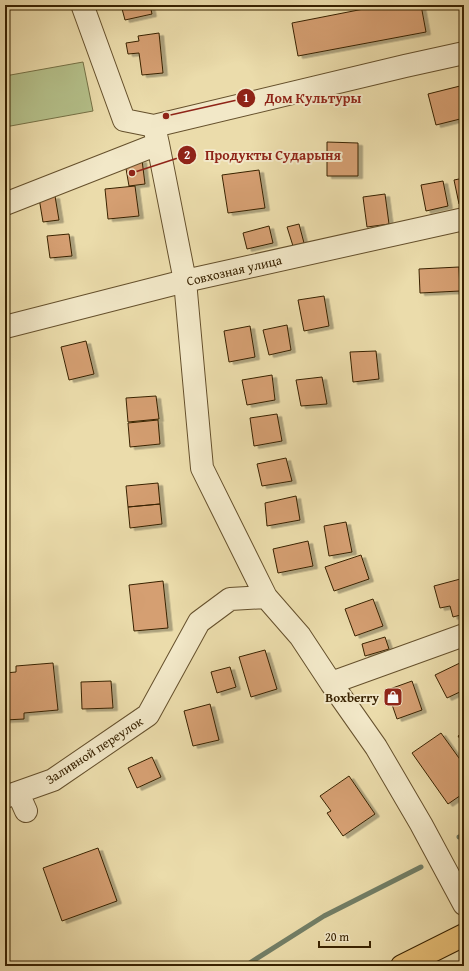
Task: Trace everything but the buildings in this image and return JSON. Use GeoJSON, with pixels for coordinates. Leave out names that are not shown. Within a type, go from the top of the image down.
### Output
{"type":"FeatureCollection","features":[{"type":"Feature","properties":{"kind":"highway"},"geometry":{"type":"LineString","coordinates":[[402,966],[464,935]]}},
{"type":"Feature","properties":{"kind":"street"},"geometry":{"type":"LineString","coordinates":[[80,6],[124,120],[156,135]]}},
{"type":"Feature","properties":{"kind":"street"},"geometry":{"type":"LineString","coordinates":[[5,204],[156,135],[405,66],[464,53]]}},
{"type":"Feature","properties":{"kind":"street"},"geometry":{"type":"LineString","coordinates":[[156,135],[185,281],[202,468],[266,597],[300,636],[376,747],[421,824],[464,904]]}},
{"type":"Feature","properties":{"kind":"street","name":"Совхозная улица"},"geometry":{"type":"LineString","coordinates":[[5,328],[185,281],[464,219]]}},
{"type":"Feature","properties":{"kind":"street","name":"Заливной переулок"},"geometry":{"type":"LineString","coordinates":[[16,800],[53,780],[148,715],[199,622],[230,599],[266,597]]}},
{"type":"Feature","properties":{"kind":"street"},"geometry":{"type":"LineString","coordinates":[[331,683],[464,634]]}},
{"type":"Feature","properties":{"kind":"green space"},"geometry":{"type":"Polygon","coordinates":[[[83,62],[93,111],[5,127],[5,76],[83,62]]]}},
{"type":"Feature","properties":{"kind":"waterway"},"geometry":{"type":"LineString","coordinates":[[459,837],[464,836]]}},
{"type":"Feature","properties":{"kind":"waterway"},"geometry":{"type":"LineString","coordinates":[[245,966],[324,916],[421,867]]}},
{"type":"Feature","properties":{"kind":"place","name":"Дом Культуры"},"geometry":{"type":"Point","coordinates":[166,116]}},
{"type":"Feature","properties":{"kind":"place","name":"Продукты Сударыня"},"geometry":{"type":"Point","coordinates":[132,173]}},
{"type":"Feature","properties":{"kind":"place","name":"Boxberry"},"geometry":{"type":"Point","coordinates":[393,697]}}]}
